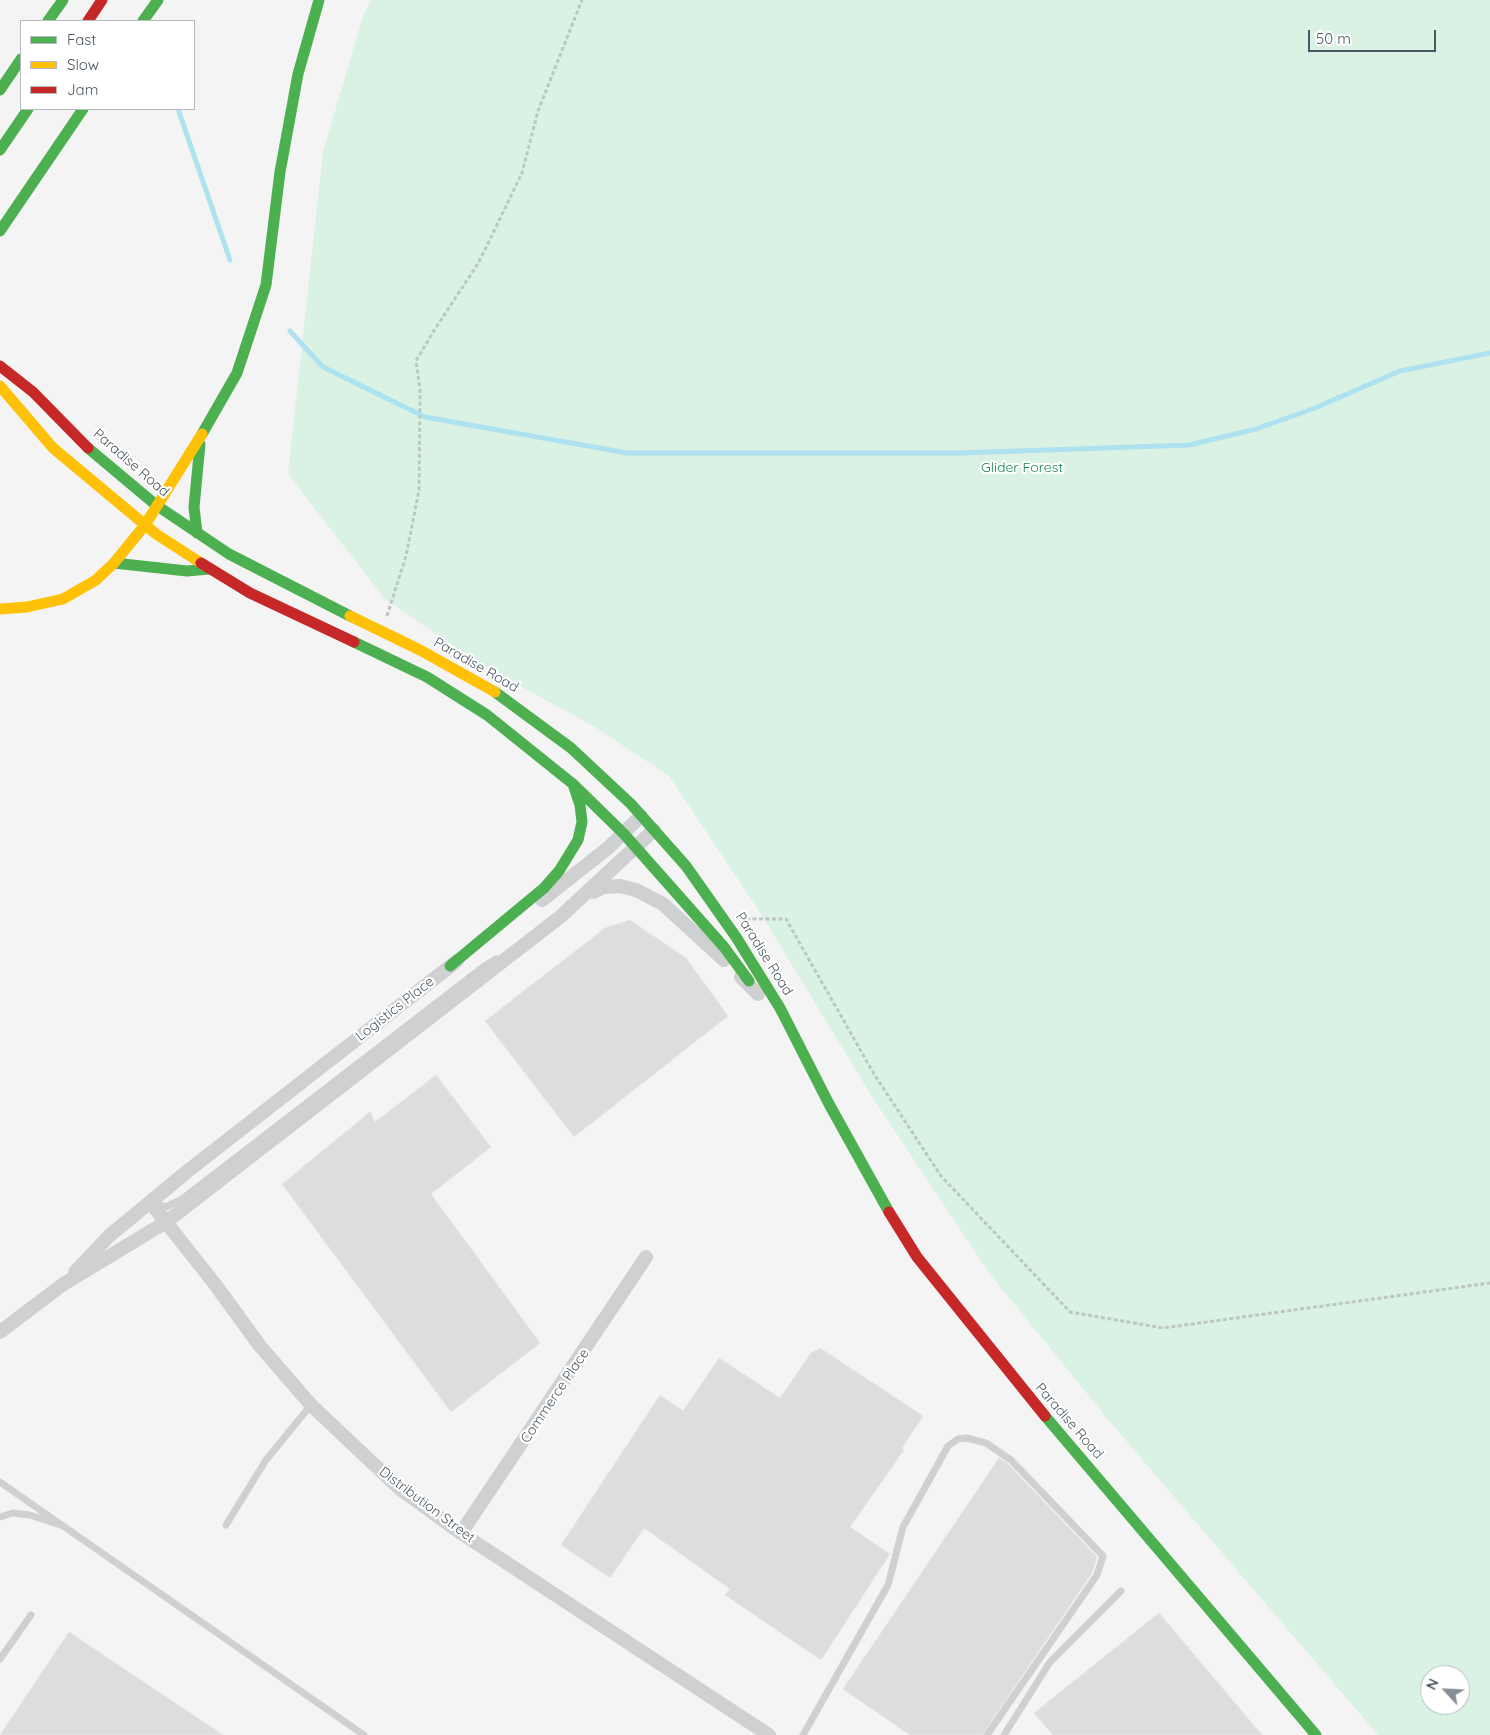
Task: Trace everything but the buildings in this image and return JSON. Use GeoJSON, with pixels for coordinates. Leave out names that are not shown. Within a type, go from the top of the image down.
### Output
{"type":"FeatureCollection","features":[{"type":"Feature","properties":{"kind":"main road"},"geometry":{"type":"LineString","coordinates":[[49,20],[63,0]]}},
{"type":"Feature","properties":{"kind":"main road"},"geometry":{"type":"LineString","coordinates":[[89,20],[102,0]]}},
{"type":"Feature","properties":{"kind":"main road"},"geometry":{"type":"LineString","coordinates":[[144,20],[158,0]]}},
{"type":"Feature","properties":{"kind":"main road"},"geometry":{"type":"LineString","coordinates":[[0,609],[36,606],[63,599],[96,580],[114,563],[144,525],[200,440],[237,372],[260,311],[267,276],[280,172],[298,74],[319,0]]}},
{"type":"Feature","properties":{"kind":"main road"},"geometry":{"type":"LineString","coordinates":[[0,90],[20,61]]}},
{"type":"Feature","properties":{"kind":"main road"},"geometry":{"type":"LineString","coordinates":[[0,150],[27,110]]}},
{"type":"Feature","properties":{"kind":"main road"},"geometry":{"type":"LineString","coordinates":[[0,231],[82,110]]}},
{"type":"Feature","properties":{"kind":"main road","name":"Paradise Road"},"geometry":{"type":"LineString","coordinates":[[0,366],[33,392],[97,457],[156,505],[197,533],[253,567],[436,659],[508,700],[570,748],[641,816],[686,866],[724,920],[780,1008],[829,1104],[886,1207],[917,1257],[954,1306],[1316,1735]]}},
{"type":"Feature","properties":{"kind":"main road","name":"Paradise Road"},"geometry":{"type":"LineString","coordinates":[[0,386],[53,448],[144,525],[209,569],[304,620],[427,677],[487,715],[573,784],[624,834],[724,946],[758,994],[829,1104]]}},
{"type":"Feature","properties":{"kind":"main road"},"geometry":{"type":"LineString","coordinates":[[197,533],[194,507],[200,440]]}},
{"type":"Feature","properties":{"kind":"main road"},"geometry":{"type":"LineString","coordinates":[[114,563],[187,571],[209,569]]}},
{"type":"Feature","properties":{"kind":"main road"},"geometry":{"type":"LineString","coordinates":[[450,966],[544,888],[559,871],[578,840],[582,822],[580,805],[573,784]]}},
{"type":"Feature","properties":{"kind":"street","name":"Logistics Place"},"geometry":{"type":"LineString","coordinates":[[62,1285],[109,1236],[150,1202],[450,966],[551,894],[624,834],[641,816]]}},
{"type":"Feature","properties":{"kind":"street","name":"Logistics Place"},"geometry":{"type":"LineString","coordinates":[[0,1332],[62,1285],[166,1222],[533,938],[583,897],[654,830]]}},
{"type":"Feature","properties":{"kind":"street"},"geometry":{"type":"LineString","coordinates":[[583,897],[604,887],[620,886],[636,890],[663,904],[681,918],[758,994]]}},
{"type":"Feature","properties":{"kind":"street","name":"Distribution Street"},"geometry":{"type":"LineString","coordinates":[[150,1202],[260,1346],[311,1406],[399,1488],[461,1532],[769,1735]]}},
{"type":"Feature","properties":{"kind":"street","name":"Commerce Place"},"geometry":{"type":"LineString","coordinates":[[461,1532],[646,1258]]}},
{"type":"Feature","properties":{"kind":"lane","name":"Logistics Place"},"geometry":{"type":"LineString","coordinates":[[150,1202],[166,1207],[182,1199],[483,967],[533,938]]}},
{"type":"Feature","properties":{"kind":"lane"},"geometry":{"type":"LineString","coordinates":[[226,1525],[266,1460],[311,1406]]}},
{"type":"Feature","properties":{"kind":"lane"},"geometry":{"type":"LineString","coordinates":[[803,1735],[888,1585],[894,1568],[903,1527],[948,1446],[958,1439],[966,1438],[986,1443],[1012,1460],[1103,1556],[1097,1575],[987,1735]]}},
{"type":"Feature","properties":{"kind":"lane"},"geometry":{"type":"LineString","coordinates":[[0,1482],[364,1735]]}},
{"type":"Feature","properties":{"kind":"lane"},"geometry":{"type":"LineString","coordinates":[[0,1517],[13,1513],[30,1515],[68,1528]]}},
{"type":"Feature","properties":{"kind":"lane"},"geometry":{"type":"LineString","coordinates":[[1004,1735],[1050,1662],[1120,1591]]}},
{"type":"Feature","properties":{"kind":"lane"},"geometry":{"type":"LineString","coordinates":[[0,1659],[31,1615]]}},
{"type":"Feature","properties":{"kind":"path"},"geometry":{"type":"LineString","coordinates":[[382,632],[406,556],[419,490],[420,390],[416,361],[479,262],[522,173],[538,111],[582,0]]}},
{"type":"Feature","properties":{"kind":"path"},"geometry":{"type":"LineString","coordinates":[[724,920],[786,919],[874,1074],[941,1176],[1070,1312],[1164,1328],[1490,1283]]}},
{"type":"Feature","properties":{"kind":"green space","name":"Glider Forest"},"geometry":{"type":"Polygon","coordinates":[[[371,0],[1490,0],[1490,1735],[1378,1735],[1111,1423],[989,1273],[871,1095],[761,914],[669,776],[595,727],[478,663],[384,598],[288,474],[323,152],[363,16],[371,0]]]}},
{"type":"Feature","properties":{"kind":"waterway"},"geometry":{"type":"LineString","coordinates":[[178,110],[230,260]]}},
{"type":"Feature","properties":{"kind":"waterway"},"geometry":{"type":"LineString","coordinates":[[290,331],[323,367],[425,417],[627,453],[961,453],[1189,445],[1256,429],[1315,408],[1400,371],[1490,353]]}},
{"type":"Feature","properties":{"kind":"traffic: fast"},"geometry":{"type":"LineString","coordinates":[[49,20],[63,0]]}},
{"type":"Feature","properties":{"kind":"traffic: fast"},"geometry":{"type":"LineString","coordinates":[[144,20],[158,0]]}},
{"type":"Feature","properties":{"kind":"traffic: fast"},"geometry":{"type":"LineString","coordinates":[[202,434],[237,373],[266,285],[280,172],[298,74],[319,0]]}},
{"type":"Feature","properties":{"kind":"traffic: fast"},"geometry":{"type":"LineString","coordinates":[[0,90],[20,60]]}},
{"type":"Feature","properties":{"kind":"traffic: fast"},"geometry":{"type":"LineString","coordinates":[[0,150],[27,110]]}},
{"type":"Feature","properties":{"kind":"traffic: fast"},"geometry":{"type":"LineString","coordinates":[[0,231],[82,110]]}},
{"type":"Feature","properties":{"kind":"traffic: fast"},"geometry":{"type":"LineString","coordinates":[[197,533],[194,507],[200,444]]}},
{"type":"Feature","properties":{"kind":"traffic: fast"},"geometry":{"type":"LineString","coordinates":[[88,448],[156,505],[229,554],[350,616]]}},
{"type":"Feature","properties":{"kind":"traffic: fast"},"geometry":{"type":"LineString","coordinates":[[114,563],[187,571],[209,569]]}},
{"type":"Feature","properties":{"kind":"traffic: fast"},"geometry":{"type":"LineString","coordinates":[[354,642],[427,677],[487,715],[573,784],[624,834],[724,947],[749,981]]}},
{"type":"Feature","properties":{"kind":"traffic: fast"},"geometry":{"type":"LineString","coordinates":[[495,692],[571,748],[631,804],[686,866],[736,937],[780,1008],[829,1104],[889,1212]]}},
{"type":"Feature","properties":{"kind":"traffic: fast"},"geometry":{"type":"LineString","coordinates":[[450,966],[544,888],[559,871],[578,840],[582,822],[580,805],[573,784]]}},
{"type":"Feature","properties":{"kind":"traffic: fast"},"geometry":{"type":"LineString","coordinates":[[1045,1416],[1316,1735]]}},
{"type":"Feature","properties":{"kind":"traffic: slow"},"geometry":{"type":"LineString","coordinates":[[0,386],[53,448],[156,534],[201,563]]}},
{"type":"Feature","properties":{"kind":"traffic: slow"},"geometry":{"type":"LineString","coordinates":[[0,609],[27,607],[63,599],[96,580],[114,563],[145,525],[202,434]]}},
{"type":"Feature","properties":{"kind":"traffic: slow"},"geometry":{"type":"LineString","coordinates":[[350,616],[420,650],[495,692]]}},
{"type":"Feature","properties":{"kind":"traffic: jam"},"geometry":{"type":"LineString","coordinates":[[89,20],[102,0]]}},
{"type":"Feature","properties":{"kind":"traffic: jam"},"geometry":{"type":"LineString","coordinates":[[0,366],[33,392],[88,448]]}},
{"type":"Feature","properties":{"kind":"traffic: jam"},"geometry":{"type":"LineString","coordinates":[[201,563],[250,593],[354,642]]}},
{"type":"Feature","properties":{"kind":"traffic: jam"},"geometry":{"type":"LineString","coordinates":[[889,1212],[917,1257],[1045,1416]]}}]}
